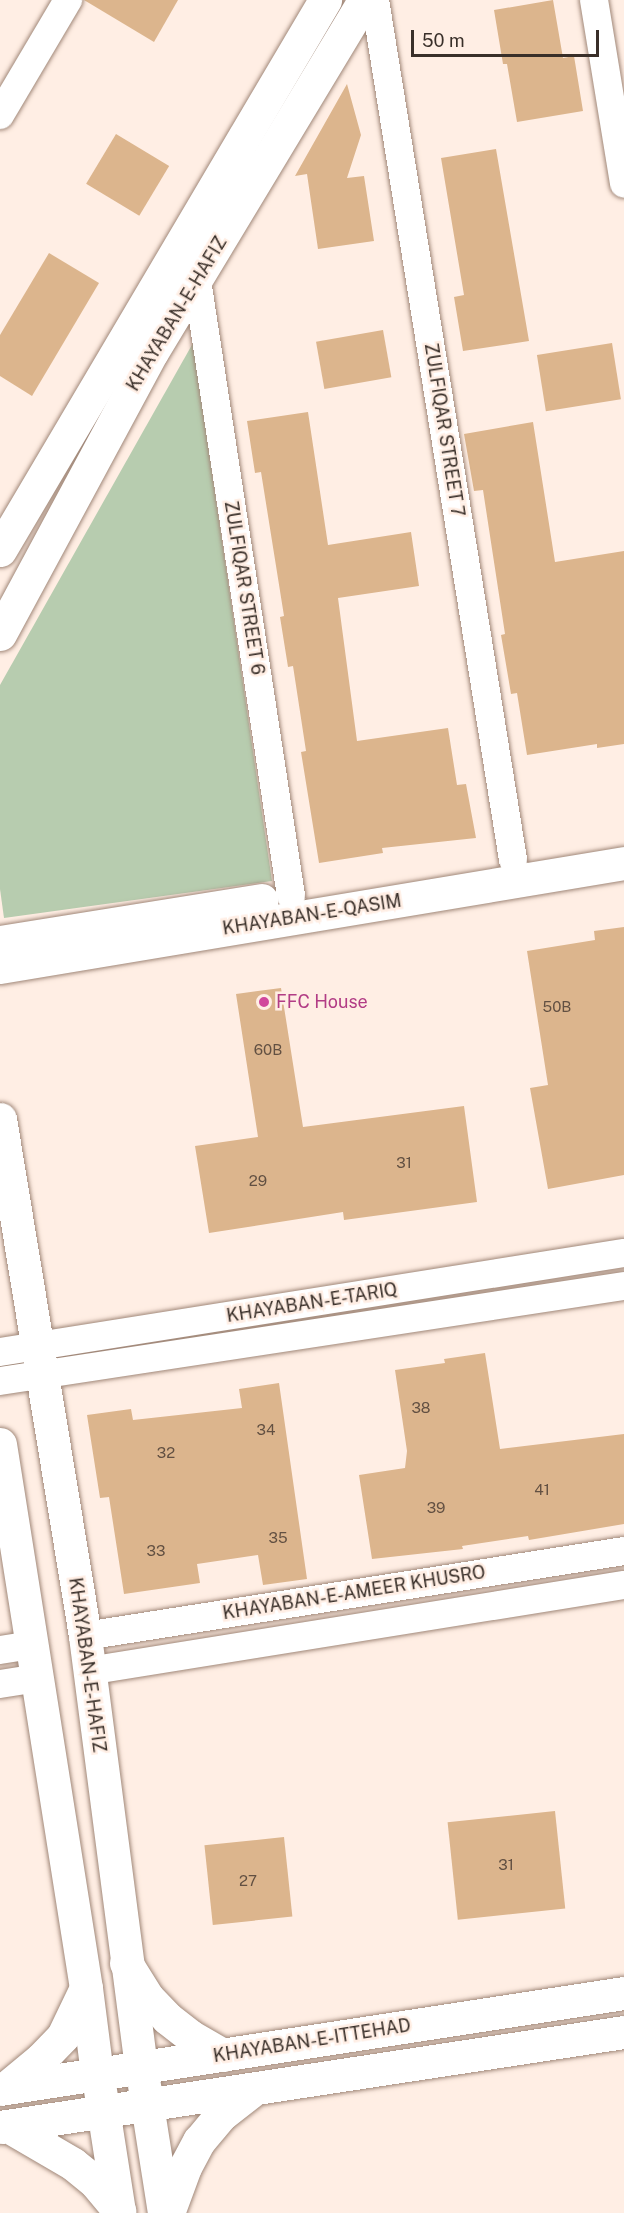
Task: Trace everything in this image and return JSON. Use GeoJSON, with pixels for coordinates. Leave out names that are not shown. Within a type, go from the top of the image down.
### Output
{"type":"FeatureCollection","features":[{"type":"Feature","properties":{"kind":"street"},"geometry":{"type":"LineString","coordinates":[[0,115],[68,0]]}},
{"type":"Feature","properties":{"kind":"street","name":"KHAYABAN-E-HAFIZ"},"geometry":{"type":"LineString","coordinates":[[0,550],[325,0]]}},
{"type":"Feature","properties":{"kind":"street","name":"KHAYABAN-E-HAFIZ"},"geometry":{"type":"LineString","coordinates":[[0,634],[152,352],[364,0]]}},
{"type":"Feature","properties":{"kind":"street","name":"ZULFIQAR STREET 7"},"geometry":{"type":"LineString","coordinates":[[375,0],[513,860]]}},
{"type":"Feature","properties":{"kind":"street"},"geometry":{"type":"LineString","coordinates":[[594,0],[624,184]]}},
{"type":"Feature","properties":{"kind":"street","name":"ZULFIQAR STREET 6"},"geometry":{"type":"LineString","coordinates":[[197,280],[291,896]]}},
{"type":"Feature","properties":{"kind":"street","name":"KHAYABAN-E-QASIM"},"geometry":{"type":"LineString","coordinates":[[0,942],[624,843]]}},
{"type":"Feature","properties":{"kind":"street","name":"KHAYABAN-E-QASIM"},"geometry":{"type":"LineString","coordinates":[[0,967],[624,863]]}},
{"type":"Feature","properties":{"kind":"street","name":"KHAYABAN-E-HAFIZ"},"geometry":{"type":"LineString","coordinates":[[0,1119],[85,1636],[126,1963],[141,2069],[166,2213]]}},
{"type":"Feature","properties":{"kind":"street","name":"KHAYABAN-E-TARIQ"},"geometry":{"type":"LineString","coordinates":[[0,1381],[40,1361],[624,1253]]}},
{"type":"Feature","properties":{"kind":"street","name":"KHAYABAN-E-TARIQ"},"geometry":{"type":"LineString","coordinates":[[0,1352],[40,1361],[624,1286]]}},
{"type":"Feature","properties":{"kind":"street"},"geometry":{"type":"LineString","coordinates":[[0,1444],[87,1989],[97,2074],[119,2212]]}},
{"type":"Feature","properties":{"kind":"street","name":"KHAYABAN-E-AMEER KHUSRO"},"geometry":{"type":"LineString","coordinates":[[85,1636],[624,1551]]}},
{"type":"Feature","properties":{"kind":"street","name":"KHAYABAN-E-AMEER KHUSRO"},"geometry":{"type":"LineString","coordinates":[[88,1671],[624,1586]]}},
{"type":"Feature","properties":{"kind":"street"},"geometry":{"type":"LineString","coordinates":[[0,1650],[32,1645]]}},
{"type":"Feature","properties":{"kind":"street"},"geometry":{"type":"LineString","coordinates":[[0,1684],[37,1678]]}},
{"type":"Feature","properties":{"kind":"street"},"geometry":{"type":"LineString","coordinates":[[126,1963],[147,1997],[167,2018],[190,2036],[223,2055]]}},
{"type":"Feature","properties":{"kind":"street"},"geometry":{"type":"LineString","coordinates":[[2,2089],[41,2059],[63,2036],[87,1989]]}},
{"type":"Feature","properties":{"kind":"street","name":"KHAYABAN-E-ITTEHAD"},"geometry":{"type":"LineString","coordinates":[[2,2089],[624,1993]]}},
{"type":"Feature","properties":{"kind":"street"},"geometry":{"type":"LineString","coordinates":[[4,2126],[624,2032]]}},
{"type":"Feature","properties":{"kind":"street"},"geometry":{"type":"LineString","coordinates":[[166,2213],[185,2167],[199,2141],[222,2114],[253,2090]]}},
{"type":"Feature","properties":{"kind":"street"},"geometry":{"type":"LineString","coordinates":[[4,2126],[72,2164],[94,2182],[119,2212]]}},
{"type":"Feature","properties":{"kind":"green space"},"geometry":{"type":"Polygon","coordinates":[[[193,343],[272,881],[4,918],[0,889],[0,685],[193,343]]]}},
{"type":"Feature","properties":{"kind":"building"},"geometry":{"type":"Polygon","coordinates":[[[84,0],[178,0],[154,42],[84,0]]]}},
{"type":"Feature","properties":{"kind":"building"},"geometry":{"type":"Polygon","coordinates":[[[553,0],[563,58],[574,56],[583,111],[517,122],[507,64],[503,64],[494,10],[553,0]]]}},
{"type":"Feature","properties":{"kind":"building"},"geometry":{"type":"Polygon","coordinates":[[[347,84],[361,135],[347,178],[364,176],[374,241],[318,249],[307,174],[295,176],[347,84]]]}},
{"type":"Feature","properties":{"kind":"building"},"geometry":{"type":"Polygon","coordinates":[[[116,134],[169,166],[139,216],[86,184],[116,134]]]}},
{"type":"Feature","properties":{"kind":"building"},"geometry":{"type":"Polygon","coordinates":[[[496,149],[529,341],[463,351],[454,297],[464,295],[441,158],[496,149]]]}},
{"type":"Feature","properties":{"kind":"building"},"geometry":{"type":"Polygon","coordinates":[[[49,253],[99,283],[32,396],[0,376],[0,335],[49,253]]]}},
{"type":"Feature","properties":{"kind":"building"},"geometry":{"type":"Polygon","coordinates":[[[383,330],[391,377],[324,389],[316,342],[383,330]]]}},
{"type":"Feature","properties":{"kind":"building"},"geometry":{"type":"Polygon","coordinates":[[[612,343],[621,399],[546,411],[537,355],[612,343]]]}},
{"type":"Feature","properties":{"kind":"building"},"geometry":{"type":"Polygon","coordinates":[[[308,412],[328,545],[411,532],[419,586],[338,598],[357,741],[448,728],[457,785],[466,784],[476,838],[382,848],[383,853],[319,863],[301,752],[306,751],[293,666],[288,667],[280,617],[284,616],[261,472],[255,473],[247,421],[308,412]]]}},
{"type":"Feature","properties":{"kind":"building"},"geometry":{"type":"Polygon","coordinates":[[[533,422],[555,562],[624,551],[624,744],[597,748],[597,744],[527,755],[517,693],[511,694],[501,635],[505,634],[483,490],[474,491],[464,434],[533,422]]]}},
{"type":"Feature","properties":{"kind":"building"},"geometry":{"type":"Polygon","coordinates":[[[624,927],[624,1175],[548,1189],[530,1088],[548,1085],[527,951],[595,940],[594,931],[624,927]]]}},
{"type":"Feature","properties":{"kind":"building"},"geometry":{"type":"Polygon","coordinates":[[[281,988],[303,1127],[464,1106],[477,1202],[344,1220],[343,1212],[209,1233],[195,1146],[258,1137],[236,994],[281,988]]]}},
{"type":"Feature","properties":{"kind":"building"},"geometry":{"type":"Polygon","coordinates":[[[485,1353],[500,1449],[624,1434],[624,1524],[529,1540],[528,1536],[462,1546],[463,1549],[372,1559],[359,1475],[405,1468],[407,1451],[395,1370],[445,1363],[444,1359],[485,1353]]]}},
{"type":"Feature","properties":{"kind":"building"},"geometry":{"type":"Polygon","coordinates":[[[279,1383],[307,1579],[263,1585],[258,1555],[197,1564],[200,1583],[124,1594],[109,1497],[100,1498],[87,1415],[131,1409],[133,1420],[242,1408],[239,1389],[279,1383]]]}},
{"type":"Feature","properties":{"kind":"building"},"geometry":{"type":"Polygon","coordinates":[[[555,1811],[565,1908],[458,1920],[448,1822],[555,1811]]]}},
{"type":"Feature","properties":{"kind":"building"},"geometry":{"type":"Polygon","coordinates":[[[284,1837],[292,1917],[213,1925],[204,1845],[284,1837]]]}},
{"type":"Feature","properties":{"kind":"place","name":"FFC House"},"geometry":{"type":"Point","coordinates":[264,1002]}}]}
